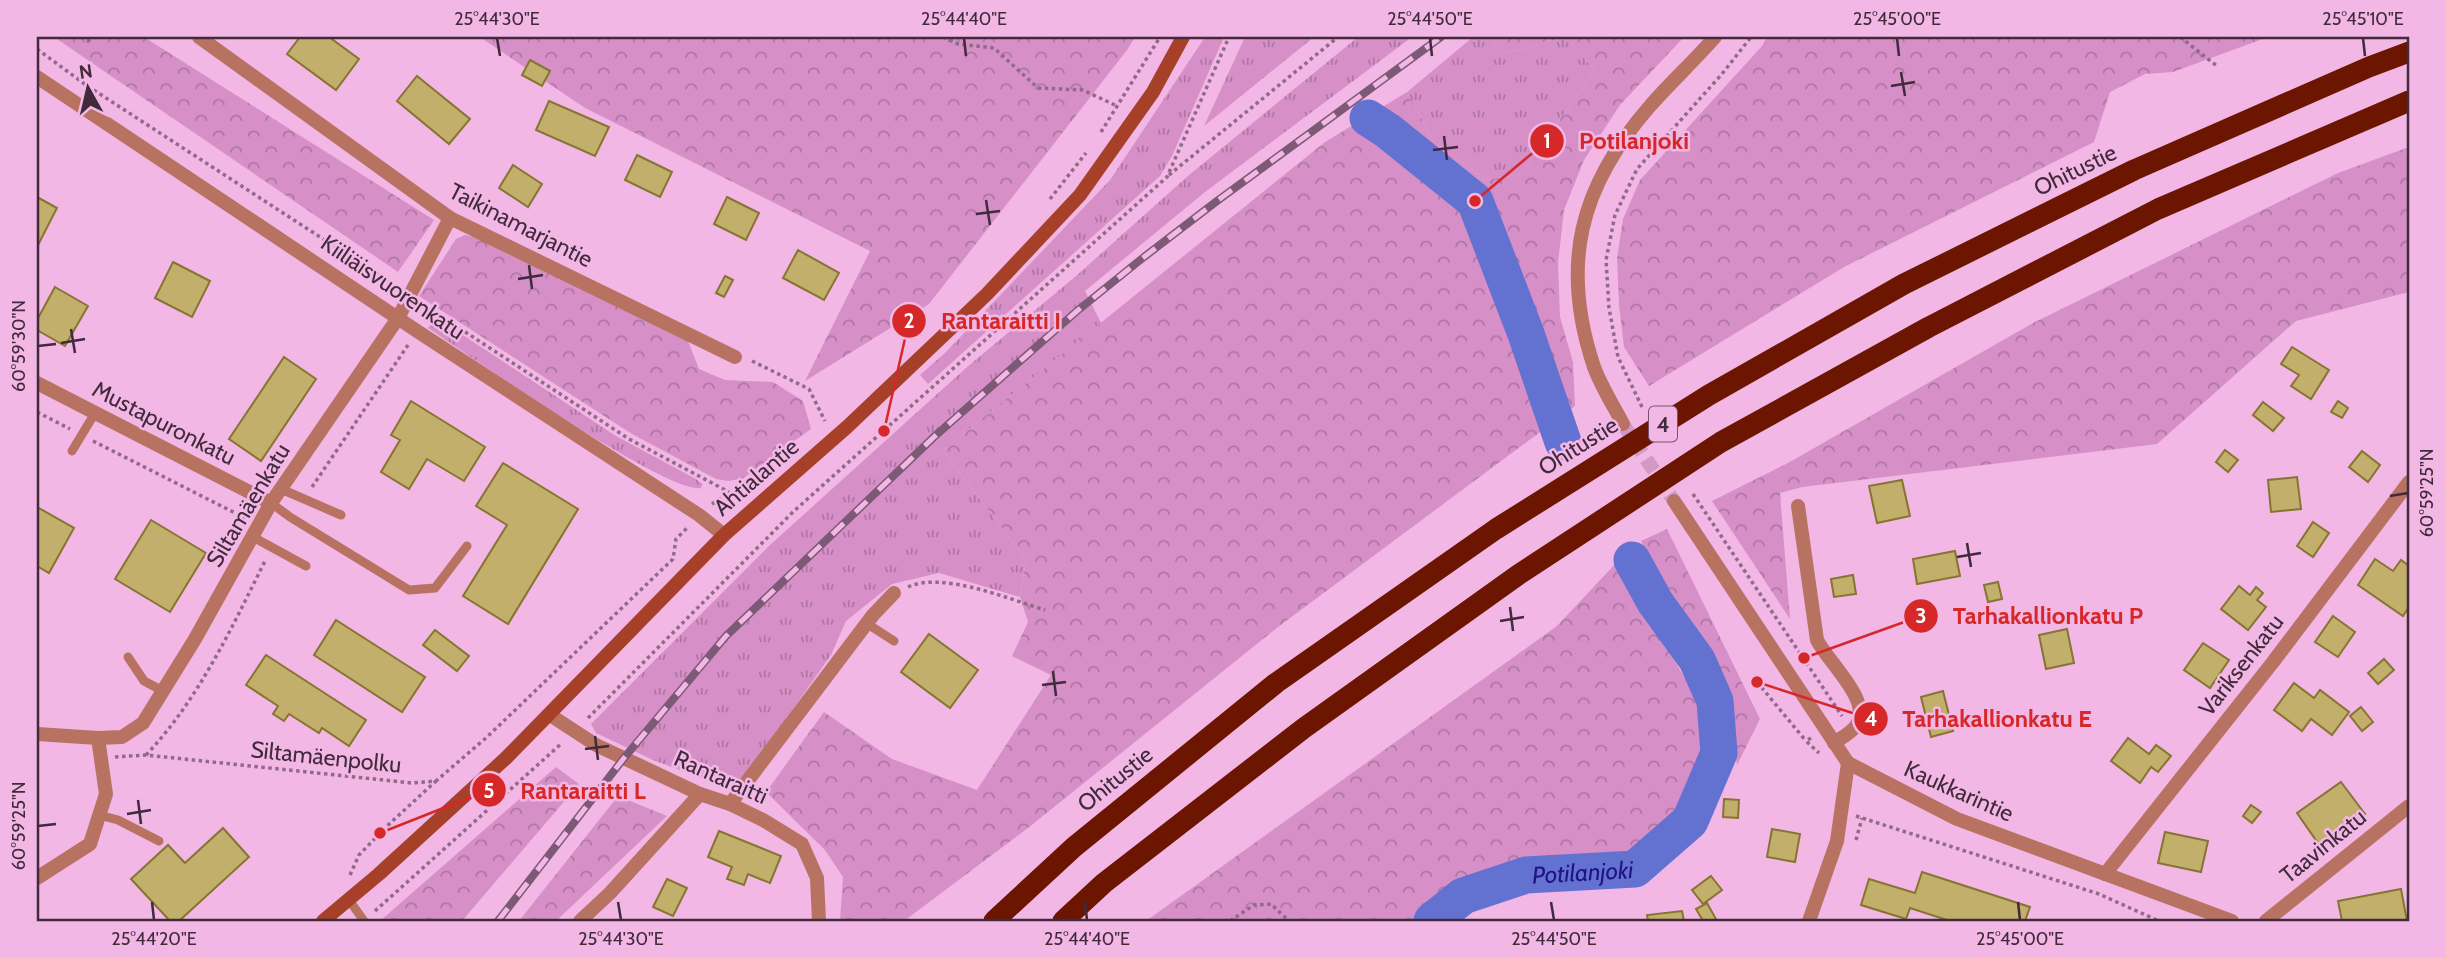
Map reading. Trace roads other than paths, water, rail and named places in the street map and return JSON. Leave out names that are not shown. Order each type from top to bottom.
[{"type":"highway","name":"Ohitustie","points":[[994,921],[1074,847],[1276,683],[1496,529],[1709,395],[1904,284],[2134,170],[2409,52]]},
{"type":"highway","name":"4","points":[[1063,921],[1104,883],[1304,728],[1518,575],[1721,442],[1929,327],[2158,209],[2409,101]]},
{"type":"main road","name":"Ahtialantie","points":[[323,921],[506,758],[724,535],[847,427],[987,294],[1080,195],[1153,92],[1183,37]]},
{"type":"street","name":"Taikinamarjantie","points":[[199,37],[450,218],[735,356]]},
{"type":"street","points":[[1623,424],[1595,369],[1580,315],[1576,264],[1586,211],[1610,160],[1641,118],[1715,37]]},
{"type":"street","name":"Kiiliäisvuorenkatu","points":[[37,77],[398,318],[699,514],[724,535]]},
{"type":"street","name":"Siltamäenkatu","points":[[37,734],[122,737],[143,723],[271,503],[398,318],[450,218]]},
{"type":"street","name":"Mustapuronkatu","points":[[37,383],[271,503]]},
{"type":"street","name":"Variksenkatu","points":[[2105,874],[2273,662],[2409,482]]},
{"type":"street","name":"Kaukkarintie","points":[[1674,501],[1848,763],[1957,819],[2232,921]]},
{"type":"street","points":[[1798,506],[1817,640],[1849,683],[1859,705],[1857,725],[1834,743]]},
{"type":"street","points":[[730,804],[866,623],[894,593]]},
{"type":"street","name":"Rantaraitti","points":[[550,715],[574,732],[700,794],[730,804],[763,820],[802,844],[817,878],[819,921]]},
{"type":"street","points":[[37,878],[90,844],[106,794],[98,738]]},
{"type":"street","points":[[1809,921],[1838,841],[1848,763]]},
{"type":"street","points":[[580,921],[610,893],[700,794]]},
{"type":"street","name":"Taavinkatu","points":[[2266,921],[2409,806]]},
{"type":"lane","points":[[72,452],[95,413]]},
{"type":"lane","points":[[281,489],[341,515]]},
{"type":"lane","points":[[271,503],[409,590],[435,588],[467,546]]},
{"type":"lane","points":[[256,531],[306,566]]},
{"type":"lane","points":[[866,623],[894,641]]},
{"type":"lane","points":[[128,657],[144,681],[163,691]]},
{"type":"lane","points":[[99,815],[118,820],[159,841]]},
{"type":"lane","points":[[349,900],[364,921]]},
{"type":"waterway","name":"Potilanjoki","points":[[1368,118],[1475,201],[1526,334],[1563,442]]},
{"type":"waterway","name":"Potilanjoki","points":[[1432,921],[1463,896],[1526,875],[1635,869],[1690,821],[1719,753],[1715,701],[1697,660],[1655,602],[1632,560]]},
{"type":"tunnel","points":[[1623,424],[1674,501]]},
{"type":"railway","points":[[498,921],[624,758],[726,636],[935,436],[1077,311],[1144,257],[1441,37]]},
{"type":"place","name":"Potilanjoki","points":[[1475,201]]},
{"type":"place","name":"Rantaraitti I","points":[[884,431]]},
{"type":"place","name":"Tarhakallionkatu P","points":[[1804,658]]},
{"type":"place","name":"Tarhakallionkatu E","points":[[1757,682]]},
{"type":"place","name":"Rantaraitti L","points":[[380,833]]}]
